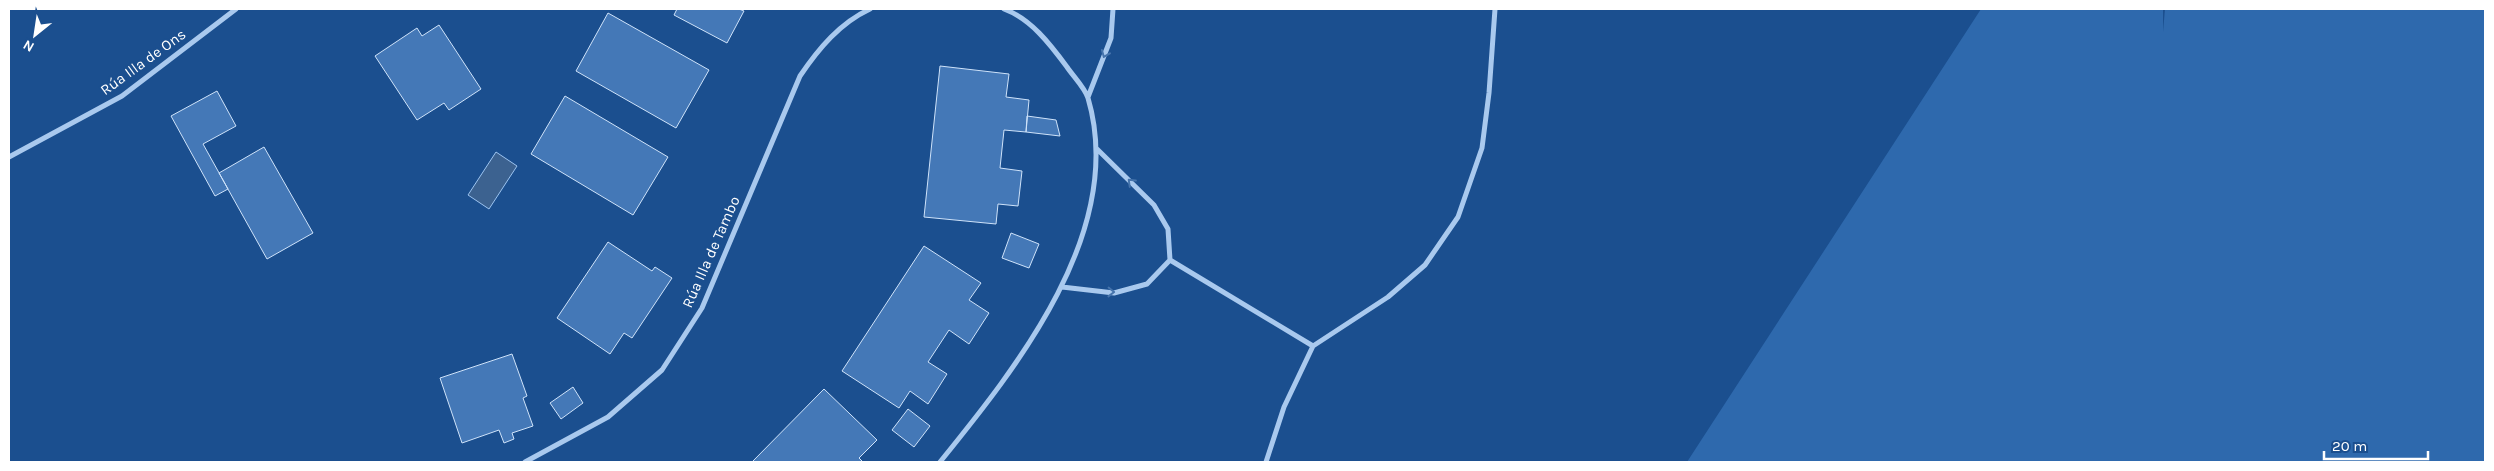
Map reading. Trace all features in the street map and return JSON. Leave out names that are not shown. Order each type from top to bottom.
[{"type":"street","name":"Rúa Illa de Ons","points":[[9,157],[122,96],[236,9]]},
{"type":"street","name":"Rúa Illa de Tambo","points":[[525,462],[608,417],[662,370],[702,308],[800,76],[819,48],[853,16],[870,9]]},
{"type":"street","points":[[940,462],[993,397],[1062,287],[1083,233],[1094,197],[1097,149],[1088,96],[1047,40],[1015,13],[1004,9]]},
{"type":"street","points":[[1088,96],[1111,38],[1113,9]]},
{"type":"street","points":[[1266,462],[1284,407],[1313,346],[1388,297],[1425,265],[1458,217],[1482,148],[1490,93],[1494,9]]},
{"type":"street","points":[[1062,287],[1114,293],[1147,284],[1170,260],[1168,229],[1154,205],[1097,149]]},
{"type":"street","points":[[1170,260],[1313,346]]},
{"type":"shaded area","points":[[1981,9],[2163,9],[2163,32],[2165,9],[2485,9],[2485,462],[1687,462]]},
{"type":"shaded area","points":[[496,152],[517,166],[489,209],[468,195]]},
{"type":"building","points":[[677,9],[739,9],[744,11],[727,43],[674,15]]},
{"type":"building","points":[[608,13],[709,70],[676,128],[576,71]]},
{"type":"building","points":[[439,25],[481,89],[449,110],[444,103],[417,120],[375,56],[417,28],[422,36]]},
{"type":"building","points":[[940,66],[1009,74],[1006,97],[1029,100],[1026,132],[1004,130],[1000,168],[1022,171],[1018,206],[998,204],[996,224],[924,217]]},
{"type":"building","points":[[217,91],[236,126],[203,144],[228,189],[215,196],[171,116]]},
{"type":"building","points":[[565,96],[668,157],[633,215],[531,154]]},
{"type":"building","points":[[1027,116],[1056,120],[1060,136],[1026,132]]},
{"type":"building","points":[[264,147],[313,233],[267,259],[219,173]]},
{"type":"building","points":[[1011,233],[1039,244],[1029,268],[1002,258]]},
{"type":"building","points":[[608,242],[652,271],[655,267],[672,278],[632,338],[624,333],[610,354],[557,318]]},
{"type":"building","points":[[924,246],[981,283],[969,300],[989,313],[969,344],[949,330],[928,362],[947,374],[928,404],[910,391],[899,408],[842,371]]},
{"type":"building","points":[[512,354],[527,396],[523,398],[533,426],[512,433],[514,439],[504,443],[499,430],[462,443],[440,378]]},
{"type":"building","points":[[573,387],[583,403],[561,419],[550,403]]},
{"type":"building","points":[[824,389],[877,440],[859,458],[863,462],[752,462]]},
{"type":"building","points":[[908,409],[930,426],[914,447],[892,430]]}]
